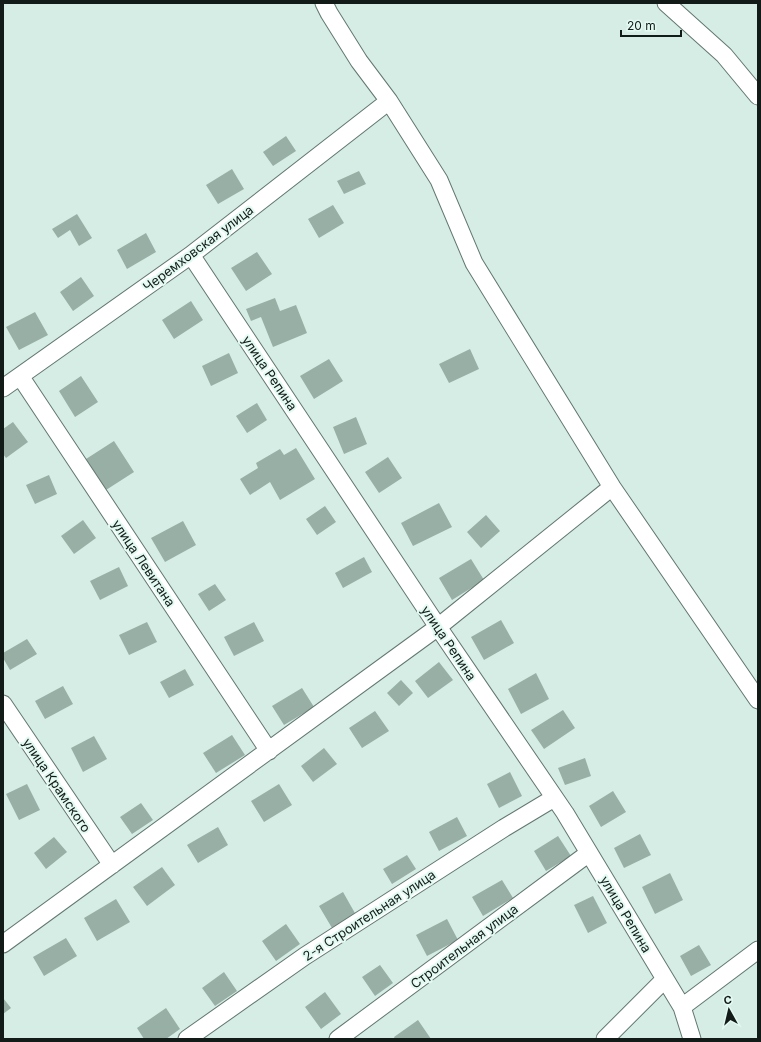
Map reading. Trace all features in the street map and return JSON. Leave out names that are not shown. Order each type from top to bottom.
[{"type":"street","points":[[324,3],[359,61],[389,102],[439,180],[474,263],[612,487],[758,700]]},
{"type":"street","points":[[666,3],[724,55],[758,96]]},
{"type":"street","name":"Черемховская улица","points":[[3,388],[192,255],[389,102]]},
{"type":"street","name":"улица Репина","points":[[192,255],[438,627],[554,798],[682,1007],[692,1039]]},
{"type":"street","name":"улица Левитана","points":[[20,376],[269,751]]},
{"type":"street","points":[[3,944],[438,627],[612,487]]},
{"type":"street","name":"улица Крамского","points":[[3,704],[112,865]]},
{"type":"street","name":"2-я Строительная улица","points":[[187,1039],[306,956],[504,828],[554,798]]},
{"type":"street","name":"Строительная улица","points":[[338,1039],[589,853]]},
{"type":"street","points":[[682,1007],[758,950]]},
{"type":"street","points":[[605,1039],[665,980]]},
{"type":"building","points":[[286,136],[296,151],[273,166],[263,152]]},
{"type":"building","points":[[232,169],[244,189],[218,204],[206,185]]},
{"type":"building","points":[[359,171],[366,184],[344,194],[337,181]]},
{"type":"building","points":[[333,205],[344,223],[319,238],[308,219]]},
{"type":"building","points":[[77,214],[92,238],[79,246],[70,230],[58,238],[52,229]]},
{"type":"building","points":[[146,233],[156,252],[127,269],[117,250]]},
{"type":"building","points":[[257,252],[272,274],[246,291],[231,268]]},
{"type":"building","points":[[81,277],[94,296],[73,311],[60,292]]},
{"type":"building","points":[[275,298],[280,311],[296,305],[307,333],[273,347],[261,317],[251,321],[246,309]]},
{"type":"building","points":[[191,301],[203,320],[174,339],[162,320]]},
{"type":"building","points":[[35,312],[48,335],[19,350],[6,327]]},
{"type":"building","points":[[470,349],[479,369],[449,383],[439,364]]},
{"type":"building","points":[[229,353],[238,373],[211,386],[202,366]]},
{"type":"building","points":[[329,359],[343,381],[314,399],[300,376]]},
{"type":"building","points":[[81,376],[98,402],[75,417],[59,391]]},
{"type":"building","points":[[257,403],[267,420],[247,433],[236,416]]},
{"type":"building","points":[[356,417],[367,444],[344,454],[333,427]]},
{"type":"building","points":[[13,422],[28,442],[6,458],[3,454],[3,429]]},
{"type":"building","points":[[114,441],[134,472],[106,490],[86,459]]},
{"type":"building","points":[[296,448],[315,479],[280,500],[270,482],[250,495],[240,479],[258,468],[256,463],[280,449],[284,455]]},
{"type":"building","points":[[388,457],[402,478],[379,493],[365,472]]},
{"type":"building","points":[[49,475],[57,494],[35,504],[26,485]]},
{"type":"building","points":[[439,503],[452,527],[413,546],[401,523]]},
{"type":"building","points":[[325,506],[336,522],[317,535],[306,519]]},
{"type":"building","points":[[486,515],[500,531],[481,548],[467,532]]},
{"type":"building","points":[[83,520],[96,538],[74,554],[61,536]]},
{"type":"building","points":[[183,521],[196,545],[165,562],[151,538]]},
{"type":"building","points":[[364,557],[372,572],[343,588],[335,573]]},
{"type":"building","points":[[471,559],[484,580],[452,600],[439,578]]},
{"type":"building","points":[[119,567],[128,586],[100,600],[90,581]]},
{"type":"building","points":[[215,584],[226,600],[209,611],[198,594]]},
{"type":"building","points":[[501,620],[514,643],[484,660],[471,637]]},
{"type":"building","points":[[147,622],[157,642],[129,655],[119,635]]},
{"type":"building","points":[[254,622],[264,641],[234,656],[224,637]]},
{"type":"building","points":[[27,639],[37,654],[10,670],[3,658],[3,653]]},
{"type":"building","points":[[439,662],[453,680],[428,698],[415,681]]},
{"type":"building","points":[[185,669],[194,685],[169,698],[160,682]]},
{"type":"building","points":[[536,673],[549,699],[521,714],[508,689]]},
{"type":"building","points":[[401,680],[413,693],[399,706],[387,693]]},
{"type":"building","points":[[63,686],[73,704],[45,719],[35,701]]},
{"type":"building","points":[[302,688],[314,707],[284,725],[272,706]]},
{"type":"building","points":[[563,710],[575,728],[544,749],[531,730]]},
{"type":"building","points":[[375,711],[389,731],[362,748],[349,728]]},
{"type":"building","points":[[232,735],[245,755],[216,773],[203,753]]},
{"type":"building","points":[[94,736],[107,759],[83,772],[71,748]]},
{"type":"building","points":[[324,748],[337,764],[313,782],[301,766]]},
{"type":"building","points":[[585,758],[591,776],[565,785],[558,768]]},
{"type":"building","points":[[510,772],[522,796],[499,808],[487,784]]},
{"type":"building","points":[[27,784],[40,810],[19,820],[6,794]]},
{"type":"building","points":[[279,784],[292,805],[264,822],[251,801]]},
{"type":"building","points":[[613,791],[626,812],[601,827],[589,806]]},
{"type":"building","points":[[141,803],[153,820],[132,834],[120,817]]},
{"type":"building","points":[[457,817],[467,836],[439,851],[429,832]]},
{"type":"building","points":[[218,827],[228,845],[198,863],[187,845]]},
{"type":"building","points":[[640,834],[651,855],[624,868],[614,848]]},
{"type":"building","points":[[558,836],[571,856],[546,871],[534,851]]},
{"type":"building","points":[[54,837],[67,852],[46,869],[34,853]]},
{"type":"building","points":[[407,855],[416,869],[392,884],[383,869]]},
{"type":"building","points":[[162,867],[175,885],[147,906],[133,887]]},
{"type":"building","points":[[670,873],[683,900],[655,914],[642,887]]},
{"type":"building","points":[[502,880],[513,898],[483,916],[472,897]]},
{"type":"building","points":[[343,892],[356,915],[332,928],[319,906]]},
{"type":"building","points":[[593,896],[607,923],[588,933],[574,905]]},
{"type":"building","points":[[116,899],[130,922],[97,941],[84,918]]},
{"type":"building","points":[[447,919],[458,940],[427,956],[416,935]]},
{"type":"building","points":[[286,924],[300,944],[276,961],[262,941]]},
{"type":"building","points":[[66,938],[77,956],[44,976],[33,957]]},
{"type":"building","points":[[699,945],[711,965],[691,976],[680,956]]},
{"type":"building","points":[[380,965],[393,983],[375,996],[362,977]]},
{"type":"building","points":[[224,972],[237,991],[215,1006],[202,988]]},
{"type":"building","points":[[325,992],[341,1014],[321,1029],[305,1007]]},
{"type":"building","points":[[3,998],[11,1008],[3,1014]]},
{"type":"building","points":[[166,1008],[180,1029],[166,1039],[144,1039],[137,1028]]},
{"type":"building","points":[[418,1020],[431,1039],[395,1039],[394,1037]]}]
